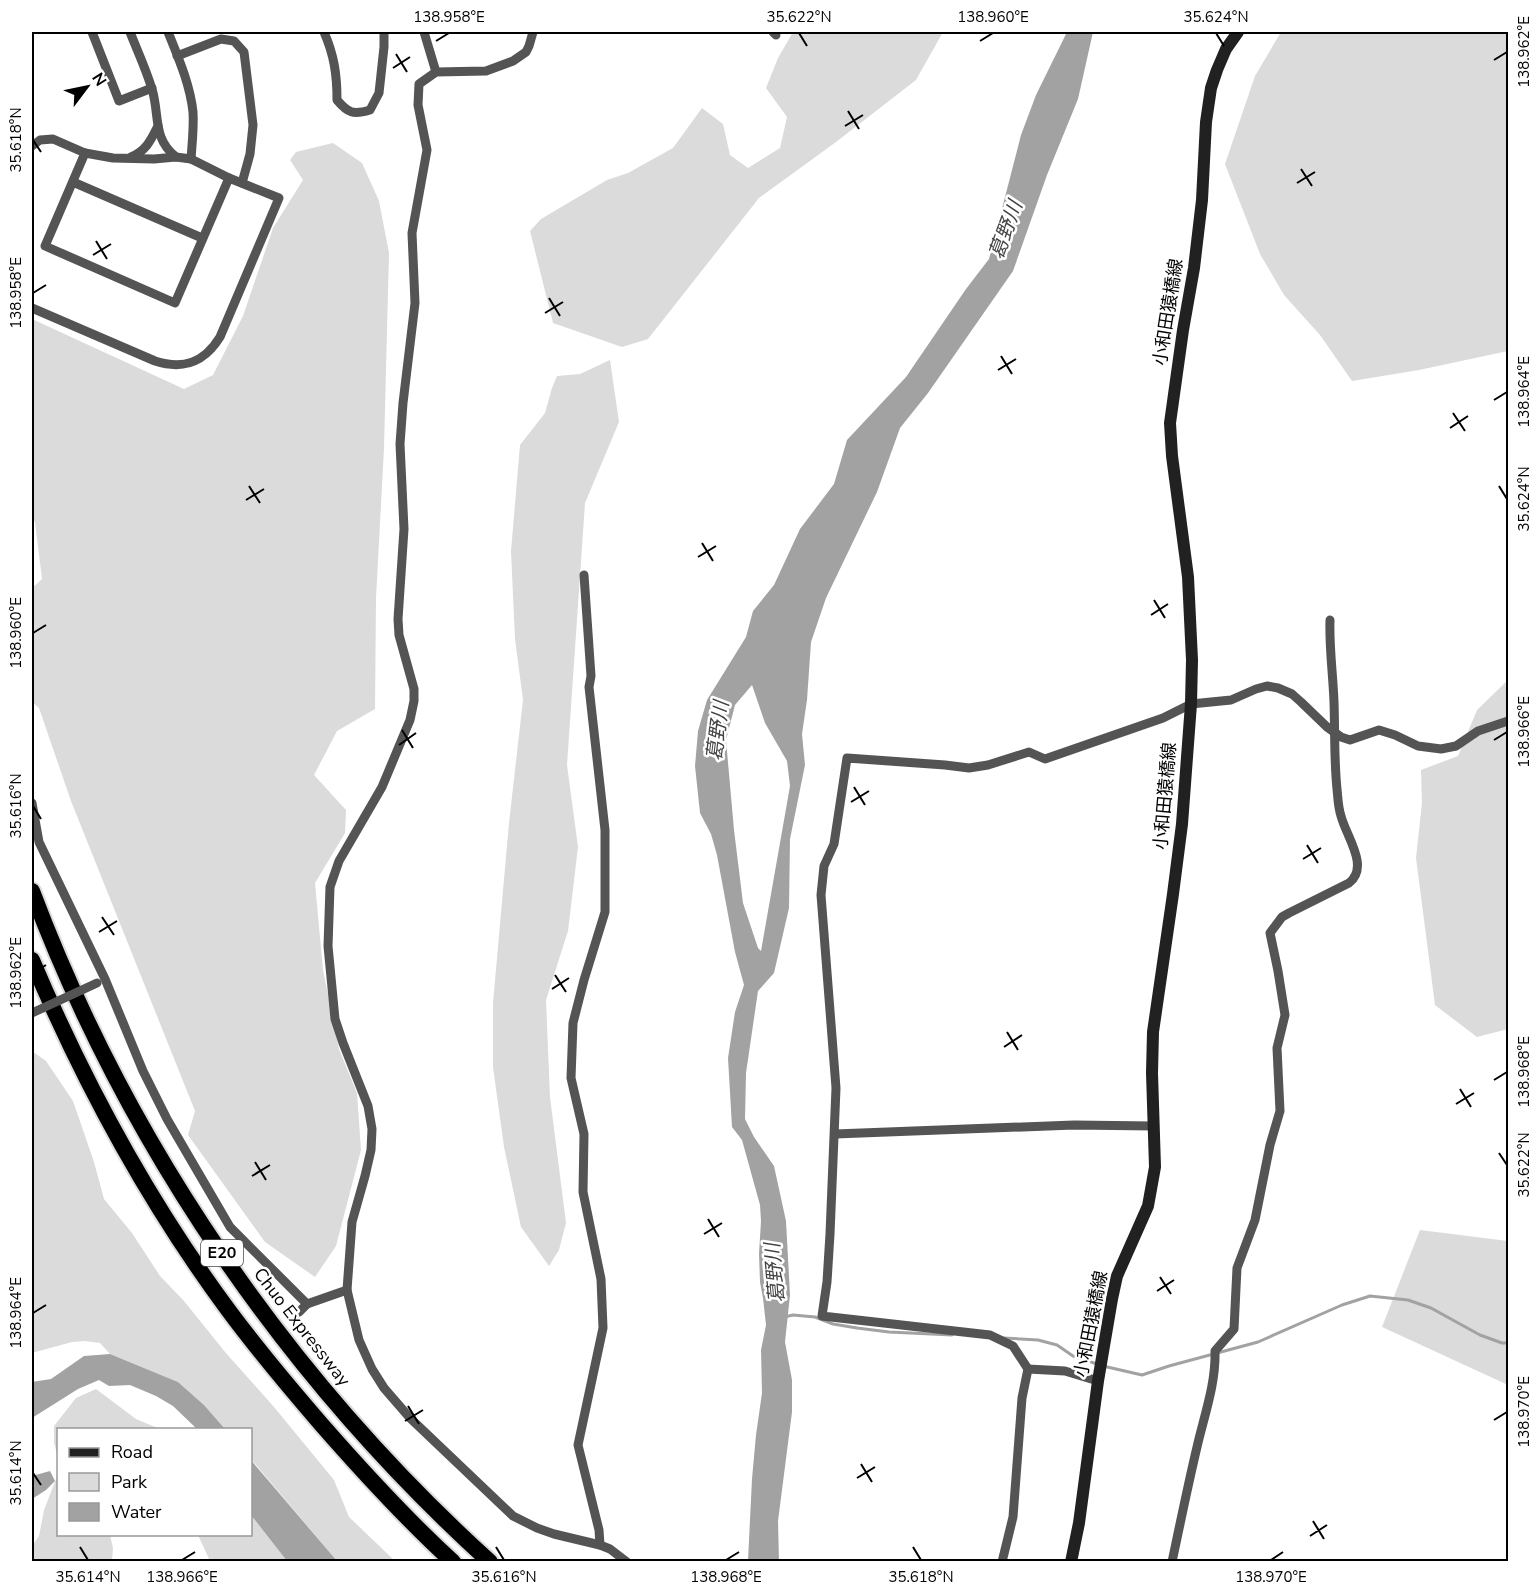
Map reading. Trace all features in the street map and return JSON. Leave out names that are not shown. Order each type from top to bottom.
[{"type":"highway","name":"Chuo Expressway","points":[[32,891],[69,981],[113,1071],[173,1177],[222,1253],[286,1342],[368,1440],[422,1497],[490,1562]]},
{"type":"highway","name":"E20","points":[[32,960],[103,1111],[164,1215],[203,1274],[265,1357],[342,1448],[453,1562]]},
{"type":"main road","name":"小和田猿橋線","points":[[1071,1562],[1090,1451],[1098,1381],[1117,1276],[1148,1206],[1155,1167],[1153,1032],[1180,836],[1191,704],[1192,660],[1188,577],[1172,456],[1170,423],[1194,268],[1211,88],[1226,49],[1238,32]]},
{"type":"street","points":[[92,32],[119,101],[152,88]]},
{"type":"street","points":[[129,32],[152,88],[160,138],[164,147],[165,154],[162,158]]},
{"type":"street","points":[[168,32],[187,83],[193,112],[191,159]]},
{"type":"street","points":[[324,32],[331,48],[337,77],[337,100],[346,111],[359,114],[370,110],[379,93],[384,32]]},
{"type":"street","points":[[424,32],[436,72]]},
{"type":"street","points":[[533,32],[526,52],[513,61],[486,70],[436,72],[420,84],[418,105],[427,150],[412,233],[415,303],[400,444],[404,529],[398,619],[399,635],[414,689],[414,701],[410,720],[382,787],[339,861],[330,887],[328,946],[335,1019],[368,1106],[372,1129],[371,1150],[352,1222],[347,1290],[359,1340],[372,1369],[384,1388],[410,1418],[513,1516],[554,1534],[600,1545],[627,1562]]},
{"type":"street","points":[[177,56],[221,39],[234,41],[244,52],[253,125],[250,154],[242,183]]},
{"type":"street","points":[[130,157],[140,153],[146,147],[158,126]]},
{"type":"street","points":[[32,146],[40,140],[53,139],[85,153],[113,158],[176,157],[191,159],[229,178],[279,198],[220,337],[214,347],[193,362],[166,365],[32,308]]},
{"type":"street","points":[[146,147],[156,142],[176,157]]},
{"type":"street","points":[[146,147],[144,156],[148,158]]},
{"type":"street","points":[[85,153],[45,246],[175,303],[229,178]]},
{"type":"street","points":[[73,182],[202,238]]},
{"type":"street","points":[[584,575],[591,676],[589,687],[605,830],[605,912],[573,1023],[571,1078],[584,1134],[583,1191],[600,1279],[603,1328],[578,1445],[599,1530],[600,1545]]},
{"type":"street","points":[[1172,1562],[1211,1390],[1215,1357],[1223,1339],[1234,1329],[1237,1268],[1255,1220],[1268,1154],[1280,1111],[1277,1048],[1285,1015],[1270,933],[1289,912],[1349,883],[1357,872],[1355,852],[1339,808],[1330,620]]},
{"type":"street","points":[[1002,1562],[1013,1517],[1022,1398],[1028,1369],[1013,1346],[990,1335],[822,1316],[827,1281],[835,1134],[835,1078],[821,895],[824,866],[834,844],[847,758],[969,768],[988,765],[1029,752],[1045,759],[1163,718],[1191,704],[1231,700],[1256,689],[1271,686],[1292,694],[1334,733],[1353,740],[1379,730],[1418,746],[1441,750],[1456,746],[1478,731],[1509,721]]},
{"type":"street","points":[[32,802],[39,842],[101,981],[167,1119],[230,1227],[308,1304]]},
{"type":"street","points":[[32,1013],[101,981]]},
{"type":"street","points":[[835,1134],[1074,1125],[1153,1126]]},
{"type":"street","points":[[299,1312],[308,1304],[347,1290]]},
{"type":"street","points":[[1028,1369],[1065,1371],[1098,1381]]},
{"type":"green space","points":[[793,32],[943,32],[916,80],[759,198],[648,339],[622,347],[553,323],[530,231],[541,219],[607,180],[628,173],[673,148],[702,108],[723,124],[730,155],[748,168],[780,148],[787,117],[766,88],[778,58]]},
{"type":"green space","points":[[1281,32],[1508,32],[1508,351],[1419,370],[1352,381],[1320,335],[1284,295],[1260,254],[1225,164],[1255,76]]},
{"type":"green space","points":[[333,143],[362,163],[379,201],[389,253],[384,448],[376,598],[375,709],[337,731],[314,775],[346,810],[345,833],[315,883],[323,970],[339,1049],[357,1093],[361,1150],[336,1246],[315,1277],[265,1242],[188,1135],[195,1111],[71,801],[39,708],[32,702],[32,588],[42,579],[35,522],[32,519],[32,319],[184,389],[213,375],[243,316],[273,228],[303,180],[290,160],[296,152]]},
{"type":"green space","points":[[610,360],[619,422],[585,503],[567,765],[578,847],[568,931],[546,1000],[550,1097],[566,1223],[559,1250],[549,1266],[521,1227],[504,1147],[493,1067],[493,1003],[509,823],[523,700],[515,639],[511,551],[520,445],[545,413],[557,376],[580,374]]},
{"type":"green space","points":[[1508,680],[1508,1029],[1477,1037],[1435,1005],[1416,858],[1422,803],[1421,770],[1458,756],[1477,710]]},
{"type":"green space","points":[[32,1051],[46,1061],[73,1101],[104,1199],[132,1233],[160,1276],[184,1301],[334,1480],[349,1517],[395,1561],[337,1561],[252,1460],[252,1428],[224,1428],[204,1405],[178,1382],[110,1354],[100,1343],[72,1342],[32,1353]]},
{"type":"green space","points":[[1420,1230],[1508,1241],[1508,1385],[1382,1327]]},
{"type":"green space","points":[[96,1389],[136,1419],[158,1428],[57,1428],[57,1454],[54,1443],[54,1426],[76,1398]]},
{"type":"green space","points":[[57,1477],[57,1536],[110,1536],[113,1548],[112,1561],[32,1561],[32,1546],[39,1536],[44,1510]]},
{"type":"green space","points":[[252,1516],[287,1561],[210,1561],[198,1536],[252,1536]]},
{"type":"water","name":"葛野川","points":[[1067,32],[1093,32],[1078,99],[1047,175],[1013,271],[928,393],[900,428],[877,492],[826,598],[811,642],[802,734],[805,765],[790,839],[789,908],[774,973],[758,991],[746,1073],[745,1119],[774,1166],[786,1221],[790,1295],[785,1342],[792,1380],[792,1412],[778,1521],[779,1561],[748,1561],[752,1479],[762,1393],[761,1350],[766,1325],[760,1282],[761,1221],[760,1205],[742,1140],[732,1127],[728,1058],[735,1012],[744,985],[735,952],[717,855],[711,834],[700,813],[695,766],[698,731],[707,700],[746,637],[753,611],[774,585],[800,529],[834,484],[847,440],[906,377],[989,259],[1021,135],[1036,95]],"holes":[[[752,685],[765,723],[787,761],[790,786],[761,951],[743,903],[726,740],[735,705]]]},
{"type":"water","points":[[110,1354],[178,1382],[204,1405],[224,1428],[196,1428],[173,1406],[156,1396],[130,1385],[109,1386],[99,1380],[78,1389],[32,1418],[32,1382],[51,1379],[84,1356]]},
{"type":"water","points":[[252,1461],[337,1561],[287,1561],[252,1516]]},
{"type":"water","points":[[50,1471],[55,1481],[32,1499],[32,1476]]},
{"type":"waterway","points":[[1103,1366],[1142,1375],[1258,1342],[1342,1305],[1370,1296],[1408,1300],[1431,1308],[1480,1335],[1508,1343]]},
{"type":"waterway","points":[[784,1317],[793,1315],[815,1317],[833,1324],[889,1332],[952,1335]]},
{"type":"waterway","points":[[1004,1338],[1038,1340],[1057,1345],[1073,1356],[1097,1364]]}]
